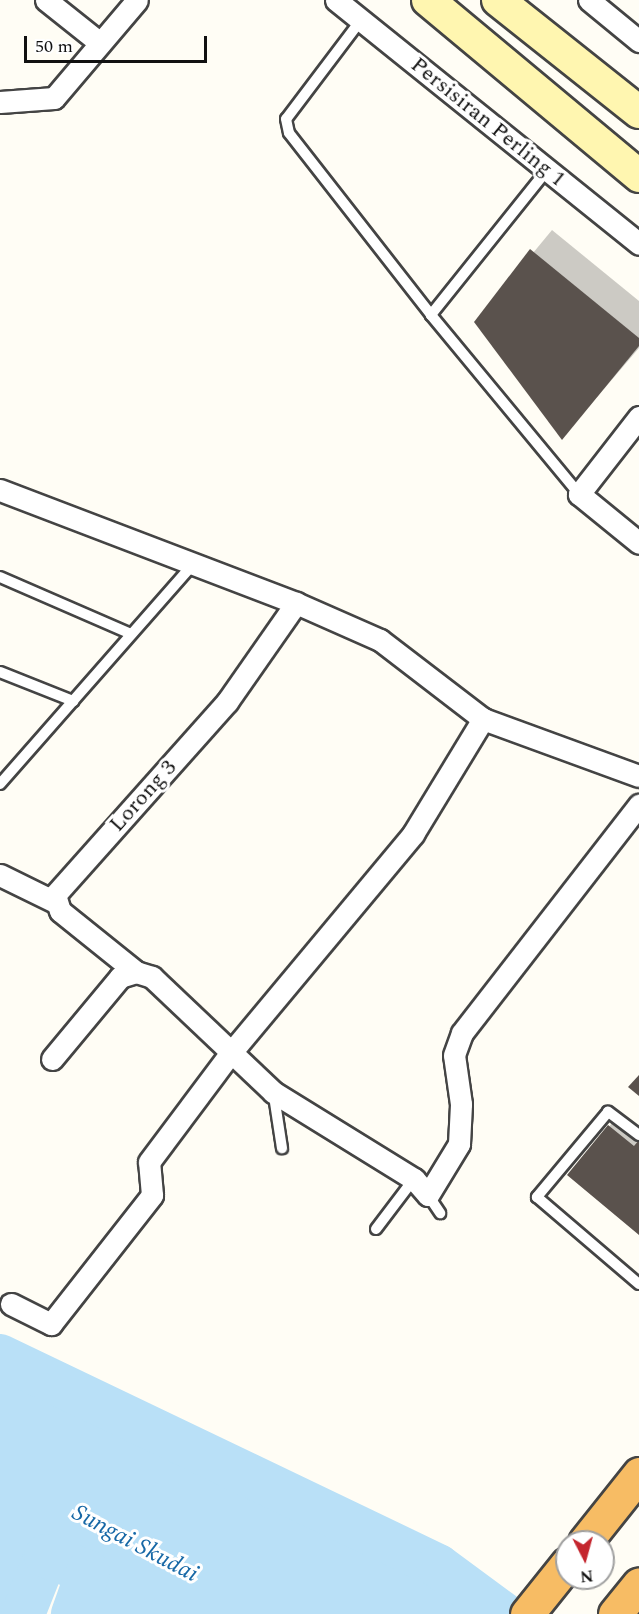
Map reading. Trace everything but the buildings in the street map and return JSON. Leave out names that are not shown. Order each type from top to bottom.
[{"type":"highway","points":[[595,1530],[639,1474]]},
{"type":"highway","points":[[527,1614],[555,1579]]},
{"type":"highway","points":[[617,1612],[639,1584]]},
{"type":"main road","points":[[428,0],[639,176]]},
{"type":"main road","points":[[498,0],[639,112]]},
{"type":"street","points":[[46,0],[100,43]]},
{"type":"street","points":[[0,102],[54,98],[137,0]]},
{"type":"street","name":"Persisiran Perling 1","points":[[336,0],[639,244]]},
{"type":"street","points":[[589,0],[639,41]]},
{"type":"street","points":[[638,421],[579,494],[639,543]]},
{"type":"street","points":[[0,490],[296,603],[380,640],[483,719],[639,776]]},
{"type":"street","name":"Lorong 3","points":[[55,902],[63,882],[227,702],[296,603]]},
{"type":"street","points":[[11,1304],[51,1324],[152,1195],[149,1162],[229,1055],[413,834],[483,719]]},
{"type":"street","points":[[0,875],[55,902],[136,972],[152,977],[229,1055],[273,1092],[414,1179],[434,1204],[459,1144],[461,1104],[454,1055],[462,1033],[639,805]]},
{"type":"street","points":[[52,1059],[120,977],[136,972]]},
{"type":"lane","points":[[361,20],[286,119],[289,133],[431,315],[579,494]]},
{"type":"lane","points":[[431,315],[547,170]]},
{"type":"lane","points":[[0,783],[4,772],[73,701],[193,564]]},
{"type":"lane","points":[[0,577],[131,634]]},
{"type":"lane","points":[[0,672],[73,701]]},
{"type":"lane","points":[[273,1092],[282,1148]]},
{"type":"lane","points":[[639,1135],[608,1112],[537,1197],[639,1284]]},
{"type":"lane","points":[[376,1229],[414,1179]]},
{"type":"water","name":"Sungai Skudai","points":[[0,1357],[438,1566],[503,1614],[73,1614],[88,1572],[47,1556],[23,1614],[0,1614]]},
{"type":"waterway","points":[[0,1356],[438,1566],[503,1614]]},
{"type":"waterway","points":[[23,1614],[46,1556],[88,1572],[73,1614]]}]
